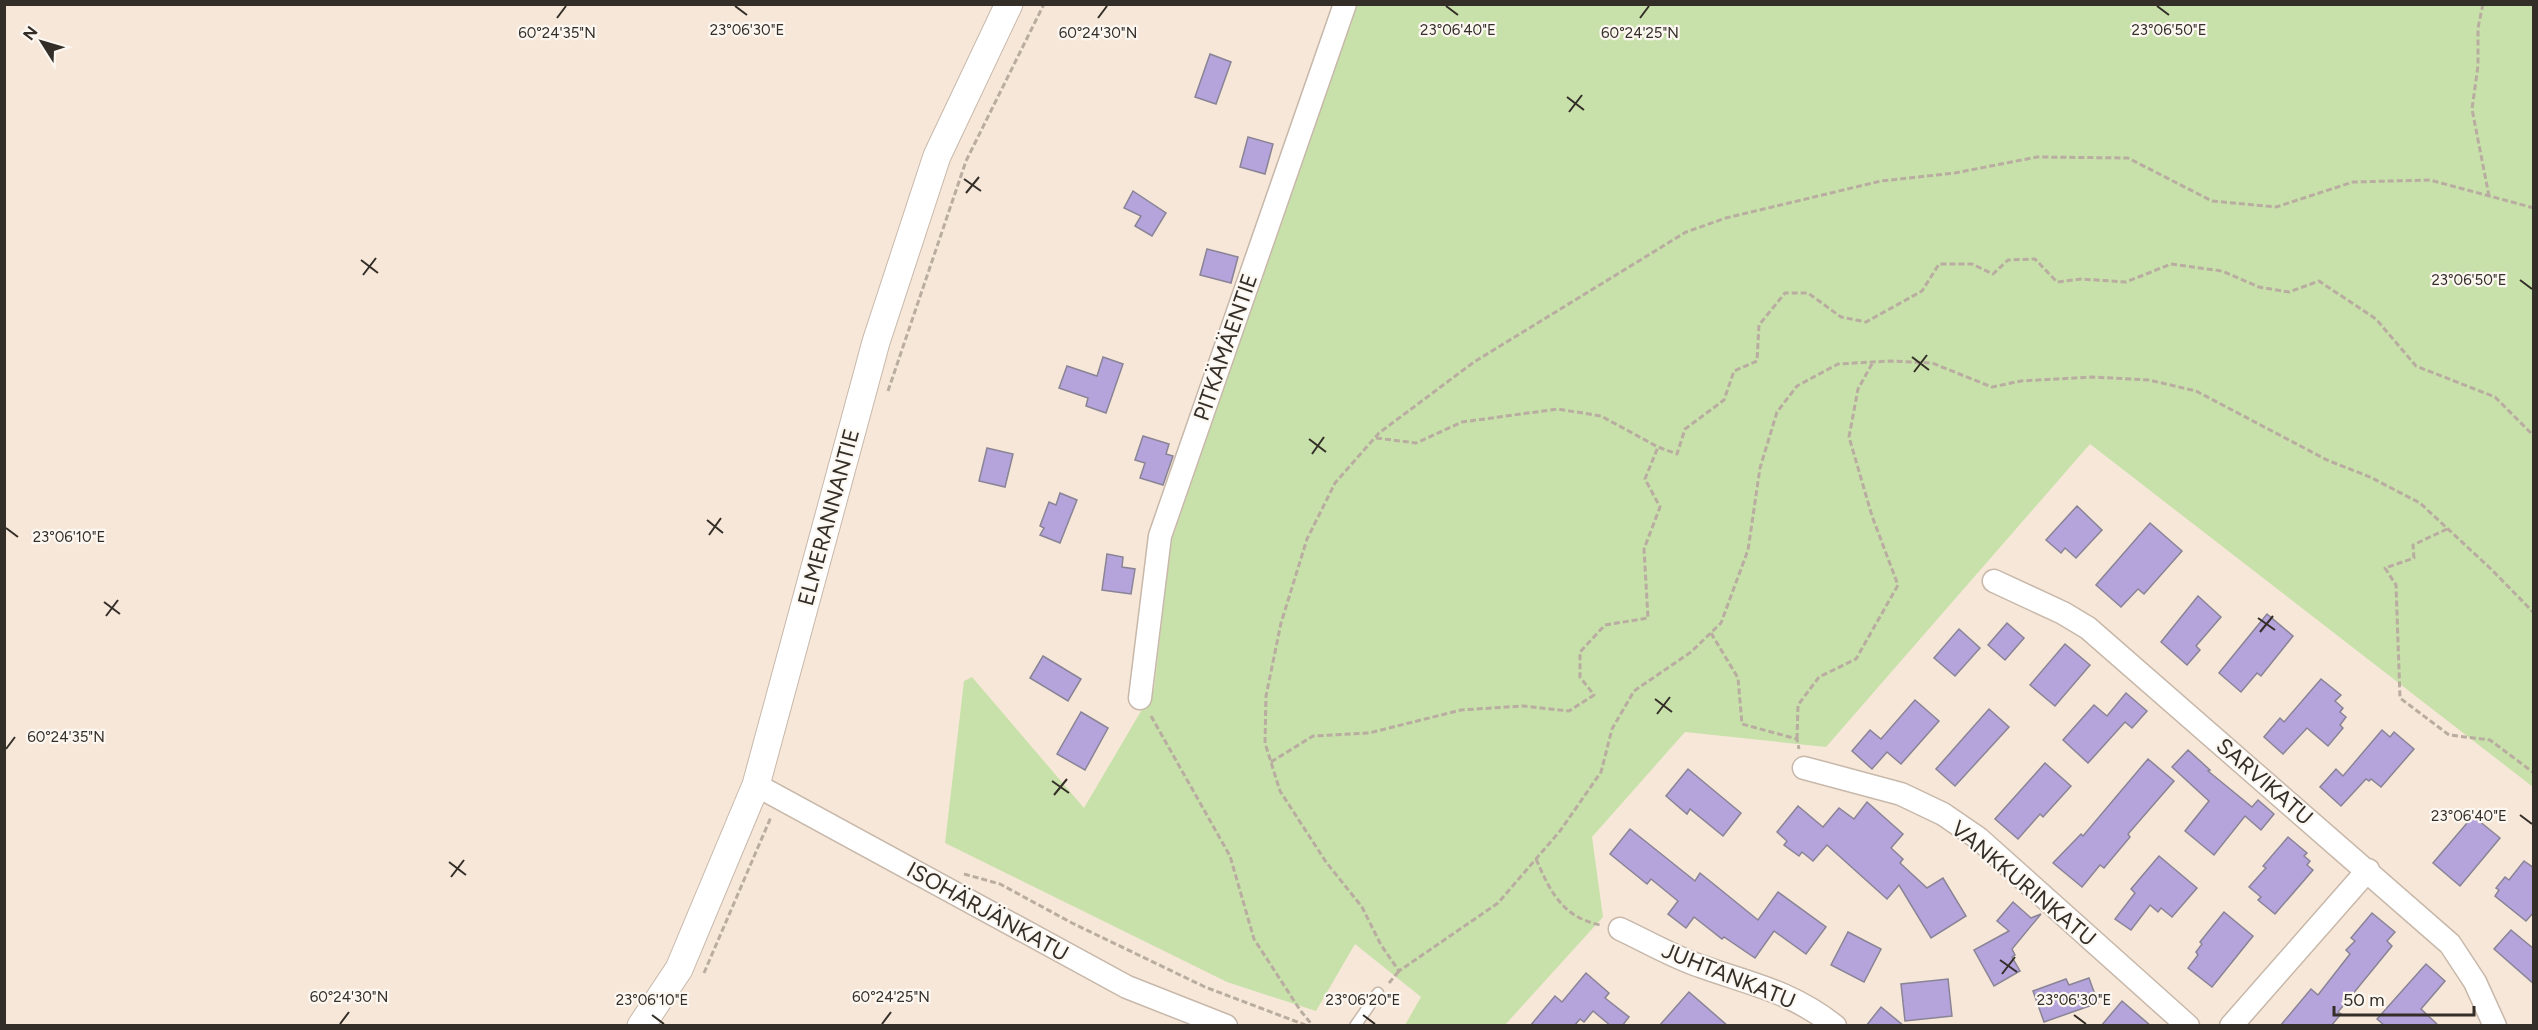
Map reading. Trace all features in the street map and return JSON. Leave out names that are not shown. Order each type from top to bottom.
[{"type":"street","name":"ELMERANNANTIE","points":[[641,1026],[679,969],[767,791],[876,342],[937,156],[1009,4]]},
{"type":"street","name":"PITKÄMÄENTIE","points":[[1140,698],[1160,536],[1346,4]]},
{"type":"street","name":"SARVIKATU","points":[[1994,581],[2063,613],[2088,628],[2368,870],[2450,944],[2475,982],[2495,1026]]},
{"type":"street","name":"VANKKURINKATU","points":[[1804,768],[1901,794],[1943,814],[1978,838],[2188,1026]]},
{"type":"street","name":"ISOHÄRJÄNKATU","points":[[767,791],[1127,987],[1226,1026]]},
{"type":"street","points":[[2231,1026],[2368,870]]},
{"type":"street","name":"JUHTANKATU","points":[[1620,929],[1699,966],[1754,982],[1814,1009],[1835,1026]]},
{"type":"lane","points":[[1355,1026],[1378,993]]},
{"type":"path","points":[[885,402],[966,161],[1044,4]]},
{"type":"path","points":[[2483,4],[2478,28],[2478,66],[2472,109],[2488,196]]},
{"type":"path","points":[[2534,208],[2430,180],[2353,182],[2276,207],[2212,201],[2128,159],[2037,157],[1955,173],[1881,181],[1726,218],[1686,232],[1474,362],[1376,438],[1335,483],[1307,539],[1281,623],[1266,696],[1265,743],[1280,791],[1326,862],[1362,907],[1381,945],[1399,971],[1498,903],[1560,831],[1601,772],[1612,729],[1634,691],[1691,652],[1721,623],[1748,550],[1760,468],[1777,412],[1797,386],[1838,364],[1932,363],[1992,387],[2021,381],[2091,377],[2149,380],[2196,391],[2327,460],[2370,477],[2420,503],[2534,613]]},
{"type":"path","points":[[1376,438],[1416,442],[1462,423],[1558,409],[1601,416],[1658,447],[1677,454],[1685,429],[1724,400],[1734,371],[1757,361],[1759,325],[1785,293],[1808,293],[1841,316],[1866,322],[1922,291],[1939,264],[1972,264],[1993,274],[2008,260],[2035,259],[2057,282],[2081,279],[2126,282],[2171,264],[2222,271],[2259,287],[2289,292],[2319,281],[2376,319],[2416,366],[2495,398],[2534,436]]},
{"type":"path","points":[[1804,768],[1797,739],[1798,705],[1819,677],[1856,659],[1898,585],[1872,516],[1849,437],[1858,389],[1873,362]]},
{"type":"path","points":[[1271,762],[1313,736],[1370,733],[1461,710],[1523,706],[1569,711],[1594,695],[1580,677],[1580,652],[1605,625],[1648,618],[1644,549],[1660,507],[1645,479],[1658,447]]},
{"type":"path","points":[[2447,528],[2413,544],[2414,558],[2385,568],[2396,585],[2400,698],[2449,735],[2490,740],[2534,773]]},
{"type":"path","points":[[1711,633],[1738,678],[1742,724],[1797,739]]},
{"type":"path","points":[[1140,698],[1230,856],[1254,939],[1299,1010],[1313,1026]]},
{"type":"path","points":[[701,980],[767,830],[767,791]]},
{"type":"path","points":[[1536,859],[1553,897],[1585,922],[1620,929]]},
{"type":"path","points":[[962,873],[1000,884],[1072,923],[1205,987],[1308,1026]]},
{"type":"green space","points":[[1356,5],[2533,5],[2533,787],[2090,444],[1826,747],[1685,732],[1592,837],[1603,917],[1505,1025],[1405,1025],[1421,997],[1355,944],[1316,1011],[1227,982],[945,843],[964,681],[972,677],[1084,808],[1154,689],[1171,542]]},
{"type":"building","points":[[1210,54],[1231,62],[1216,104],[1195,97]]},
{"type":"building","points":[[1248,137],[1273,144],[1265,174],[1240,167]]},
{"type":"building","points":[[1133,191],[1166,213],[1152,236],[1135,226],[1141,216],[1124,208]]},
{"type":"building","points":[[1207,249],[1238,257],[1231,283],[1200,275]]},
{"type":"building","points":[[1103,357],[1123,364],[1106,413],[1086,406],[1088,398],[1059,388],[1067,366],[1097,376]]},
{"type":"building","points":[[1143,436],[1169,444],[1166,454],[1173,456],[1163,485],[1140,478],[1145,463],[1135,460]]},
{"type":"building","points":[[987,448],[1013,454],[1005,487],[979,481]]},
{"type":"building","points":[[1060,493],[1077,500],[1060,543],[1040,535],[1044,528],[1040,526],[1049,502],[1056,505]]},
{"type":"building","points":[[2077,506],[2102,530],[2076,558],[2065,548],[2061,553],[2046,540]]},
{"type":"building","points":[[2150,523],[2182,551],[2144,594],[2138,589],[2121,607],[2096,585]]},
{"type":"building","points":[[1107,554],[1123,557],[1122,567],[1135,569],[1131,594],[1102,590]]},
{"type":"building","points":[[2198,596],[2221,617],[2196,646],[2200,650],[2187,665],[2161,642]]},
{"type":"building","points":[[2267,614],[2293,636],[2261,676],[2257,673],[2241,692],[2219,673]]},
{"type":"building","points":[[2007,623],[2024,638],[2005,660],[1988,645]]},
{"type":"building","points":[[1959,629],[1980,648],[1955,676],[1934,658]]},
{"type":"building","points":[[2065,644],[2090,665],[2055,706],[2030,685]]},
{"type":"building","points":[[1043,656],[1081,679],[1068,701],[1030,678]]},
{"type":"building","points":[[2321,679],[2341,695],[2335,701],[2343,708],[2340,712],[2346,717],[2340,725],[2343,728],[2328,746],[2307,728],[2283,754],[2264,737],[2280,718],[2284,722]]},
{"type":"building","points":[[2126,693],[2147,711],[2132,728],[2125,722],[2088,763],[2063,740],[2094,705],[2107,716]]},
{"type":"building","points":[[1915,700],[1939,721],[1901,764],[1887,752],[1872,769],[1852,751],[1870,730],[1881,739]]},
{"type":"building","points":[[1989,709],[2009,727],[1955,786],[1936,769]]},
{"type":"building","points":[[1081,712],[1108,728],[1085,770],[1057,754]]},
{"type":"building","points":[[2382,730],[2390,737],[2394,732],[2414,749],[2381,787],[2371,779],[2369,781],[2366,779],[2341,806],[2320,787],[2336,769],[2343,776]]},
{"type":"building","points":[[2188,750],[2210,770],[2208,771],[2252,807],[2258,800],[2274,814],[2261,830],[2245,816],[2214,855],[2185,831],[2209,801],[2172,767]]},
{"type":"building","points":[[2148,759],[2174,781],[2128,834],[2130,837],[2104,868],[2100,865],[2082,887],[2053,863],[2081,834],[2083,836]]},
{"type":"building","points":[[2045,763],[2071,786],[2043,817],[2040,814],[2018,839],[1995,819]]},
{"type":"building","points":[[1688,769],[1741,813],[1723,836],[1690,809],[1687,814],[1666,796]]},
{"type":"building","points":[[1867,802],[1903,834],[1891,848],[1903,859],[1900,863],[1927,888],[1943,878],[1966,916],[1931,938],[1899,885],[1887,899],[1827,845],[1813,861],[1802,852],[1799,856],[1784,845],[1787,841],[1777,832],[1798,806],[1823,827],[1839,808],[1854,819]]},
{"type":"building","points":[[2473,816],[2500,838],[2460,886],[2433,863]]},
{"type":"building","points":[[1630,829],[1695,881],[1700,873],[1758,920],[1778,892],[1826,927],[1806,954],[1774,931],[1755,958],[1724,937],[1722,939],[1694,917],[1686,928],[1668,914],[1678,901],[1651,879],[1647,884],[1610,854]]},
{"type":"building","points":[[2288,837],[2307,853],[2304,856],[2310,861],[2307,865],[2313,870],[2275,914],[2258,900],[2261,897],[2249,887],[2266,868],[2263,866]]},
{"type":"building","points":[[2159,856],[2197,888],[2172,917],[2161,908],[2158,912],[2150,905],[2131,930],[2115,919],[2135,893],[2131,889]]},
{"type":"building","points":[[2524,861],[2534,868],[2534,912],[2526,921],[2495,896],[2499,890],[2496,888],[2505,877],[2509,880]]},
{"type":"building","points":[[2013,902],[2031,918],[2041,914],[2012,949],[2015,955],[2012,957],[2020,971],[1994,986],[1974,950],[2009,931],[1997,921]]},
{"type":"building","points":[[2224,912],[2253,936],[2212,987],[2188,968],[2198,955],[2196,952],[2202,944],[2200,942]]},
{"type":"building","points":[[2372,913],[2395,932],[2387,941],[2392,946],[2338,1012],[2341,1014],[2331,1026],[2280,1026],[2311,989],[2318,995],[2350,954],[2346,950],[2355,941],[2351,938]]},
{"type":"building","points":[[2511,930],[2534,949],[2534,984],[2494,949]]},
{"type":"building","points":[[1848,932],[1881,949],[1864,982],[1831,965]]},
{"type":"building","points":[[2426,964],[2445,981],[2421,1009],[2439,1026],[2385,1026],[2377,1019]]},
{"type":"building","points":[[1586,973],[1609,993],[1605,998],[1629,1017],[1622,1026],[1611,1026],[1593,1011],[1584,1022],[1580,1019],[1574,1026],[1530,1026],[1555,996],[1562,1002]]},
{"type":"building","points":[[2089,978],[2098,1003],[2044,1022],[2033,991],[2066,979],[2069,985]]},
{"type":"building","points":[[1948,979],[1952,1016],[1905,1021],[1901,984]]},
{"type":"building","points":[[1689,992],[1728,1026],[1659,1026]]},
{"type":"building","points":[[2122,1001],[2151,1026],[2101,1026]]},
{"type":"building","points":[[1881,1007],[1904,1026],[1866,1026]]}]
